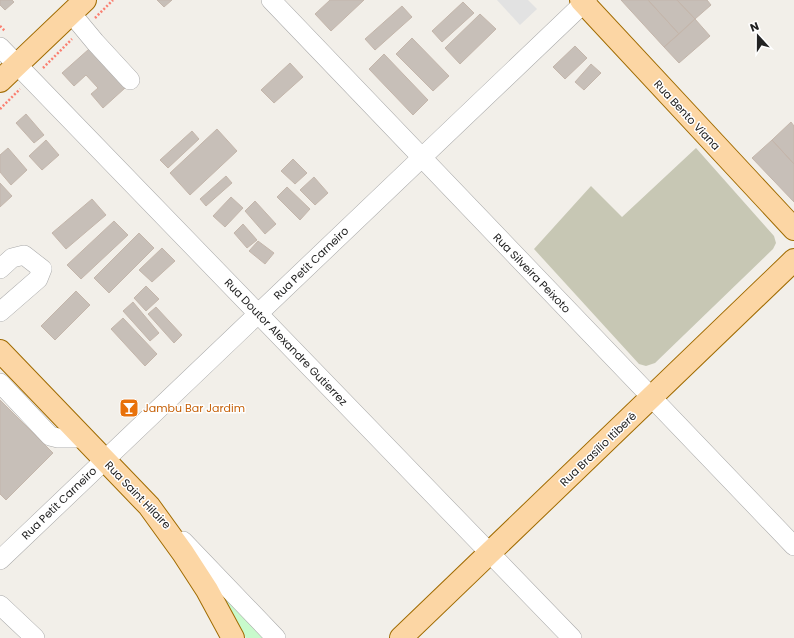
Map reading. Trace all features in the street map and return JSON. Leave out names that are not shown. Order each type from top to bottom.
[{"type":"main road","name":"Rua Bento Viana","points":[[584,1],[794,229]]},
{"type":"main road","points":[[0,82],[78,6]]},
{"type":"main road","name":"Rua Brasílio Itiberê","points":[[401,638],[794,260]]},
{"type":"main road","name":"Rua Saint Hilaire","points":[[0,351],[149,506]]},
{"type":"main road","points":[[149,506],[183,553],[207,590],[233,638]]},
{"type":"street","name":"Rua Silveira Peixoto","points":[[271,0],[794,546]]},
{"type":"street","name":"Rua Petit Carneiro","points":[[0,560],[584,1]]},
{"type":"street","points":[[78,6],[95,42],[130,80]]},
{"type":"street","name":"Rua Doutor Alexandre Gutierrez","points":[[0,47],[572,638]]},
{"type":"street","points":[[0,268],[12,258],[24,255],[42,269],[38,279],[0,312]]},
{"type":"street","points":[[0,383],[50,436],[58,438],[83,438]]},
{"type":"street","name":"Rua Saint Hilaire","points":[[149,506],[276,638]]},
{"type":"street","points":[[0,605],[35,638]]},
{"type":"path","points":[[0,109],[24,86]]},
{"type":"shaded area","points":[[497,0],[528,0],[537,9],[520,25]]},
{"type":"shaded area","points":[[696,148],[774,236],[776,243],[773,249],[655,363],[646,366],[639,364],[534,249],[591,186],[622,217]]},
{"type":"green space","points":[[219,589],[266,638],[246,638]]},
{"type":"building","points":[[0,0],[12,0],[14,2],[5,10],[0,5]]},
{"type":"building","points":[[157,0],[172,0],[164,7]]},
{"type":"building","points":[[330,0],[364,0],[331,31],[315,14]]},
{"type":"building","points":[[621,0],[648,0],[679,34],[664,47]]},
{"type":"building","points":[[648,0],[677,0],[695,19],[679,34]]},
{"type":"building","points":[[677,0],[707,0],[711,5],[695,19]]},
{"type":"building","points":[[463,2],[474,13],[442,42],[432,31]]},
{"type":"building","points":[[402,6],[412,17],[375,50],[365,39]]},
{"type":"building","points":[[480,14],[496,29],[460,64],[445,48]]},
{"type":"building","points":[[695,19],[710,36],[679,63],[664,47]]},
{"type":"building","points":[[412,38],[449,76],[433,91],[396,54]]},
{"type":"building","points":[[575,46],[587,58],[565,79],[553,67]]},
{"type":"building","points":[[89,49],[125,88],[103,108],[91,94],[98,88],[86,75],[74,86],[62,73]]},
{"type":"building","points":[[384,54],[428,100],[413,115],[369,69]]},
{"type":"building","points":[[290,63],[303,77],[274,103],[261,90]]},
{"type":"building","points":[[591,64],[601,73],[584,90],[575,82]]},
{"type":"building","points":[[26,114],[44,135],[34,143],[16,123]]},
{"type":"building","points":[[791,122],[794,126],[794,164],[772,140]]},
{"type":"building","points":[[217,129],[237,151],[190,195],[170,173]]},
{"type":"building","points":[[192,131],[199,139],[168,168],[160,160]]},
{"type":"building","points":[[46,140],[59,155],[42,170],[29,156]]},
{"type":"building","points":[[772,140],[794,164],[794,202],[752,158]]},
{"type":"building","points":[[8,148],[27,170],[11,185],[0,172],[0,155]]},
{"type":"building","points":[[293,159],[307,173],[295,184],[281,171]]},
{"type":"building","points":[[226,176],[232,183],[206,206],[200,199]]},
{"type":"building","points":[[314,177],[328,193],[315,205],[300,190]]},
{"type":"building","points":[[0,183],[12,196],[0,207]]},
{"type":"building","points":[[287,187],[310,209],[300,220],[277,197]]},
{"type":"building","points":[[231,197],[243,208],[225,227],[213,216]]},
{"type":"building","points":[[92,199],[106,215],[66,249],[52,233]]},
{"type":"building","points":[[255,201],[276,224],[265,234],[245,211]]},
{"type":"building","points":[[114,221],[128,235],[81,279],[67,265]]},
{"type":"building","points":[[243,224],[257,240],[247,248],[234,233]]},
{"type":"building","points":[[139,233],[154,248],[109,293],[94,278]]},
{"type":"building","points":[[258,241],[274,253],[265,264],[249,251]]},
{"type":"building","points":[[162,248],[175,261],[152,282],[139,270]]},
{"type":"building","points":[[146,286],[159,299],[146,311],[134,298]]},
{"type":"building","points":[[76,291],[90,305],[55,340],[41,326]]},
{"type":"building","points":[[133,302],[159,333],[150,341],[123,311]]},
{"type":"building","points":[[156,307],[182,335],[174,343],[148,314]]},
{"type":"building","points":[[123,318],[157,354],[145,366],[111,329]]},
{"type":"building","points":[[0,400],[53,453],[6,500],[0,494]]},
{"type":"place","name":"Jambu Bar Jardim","points":[[129,408]]}]
